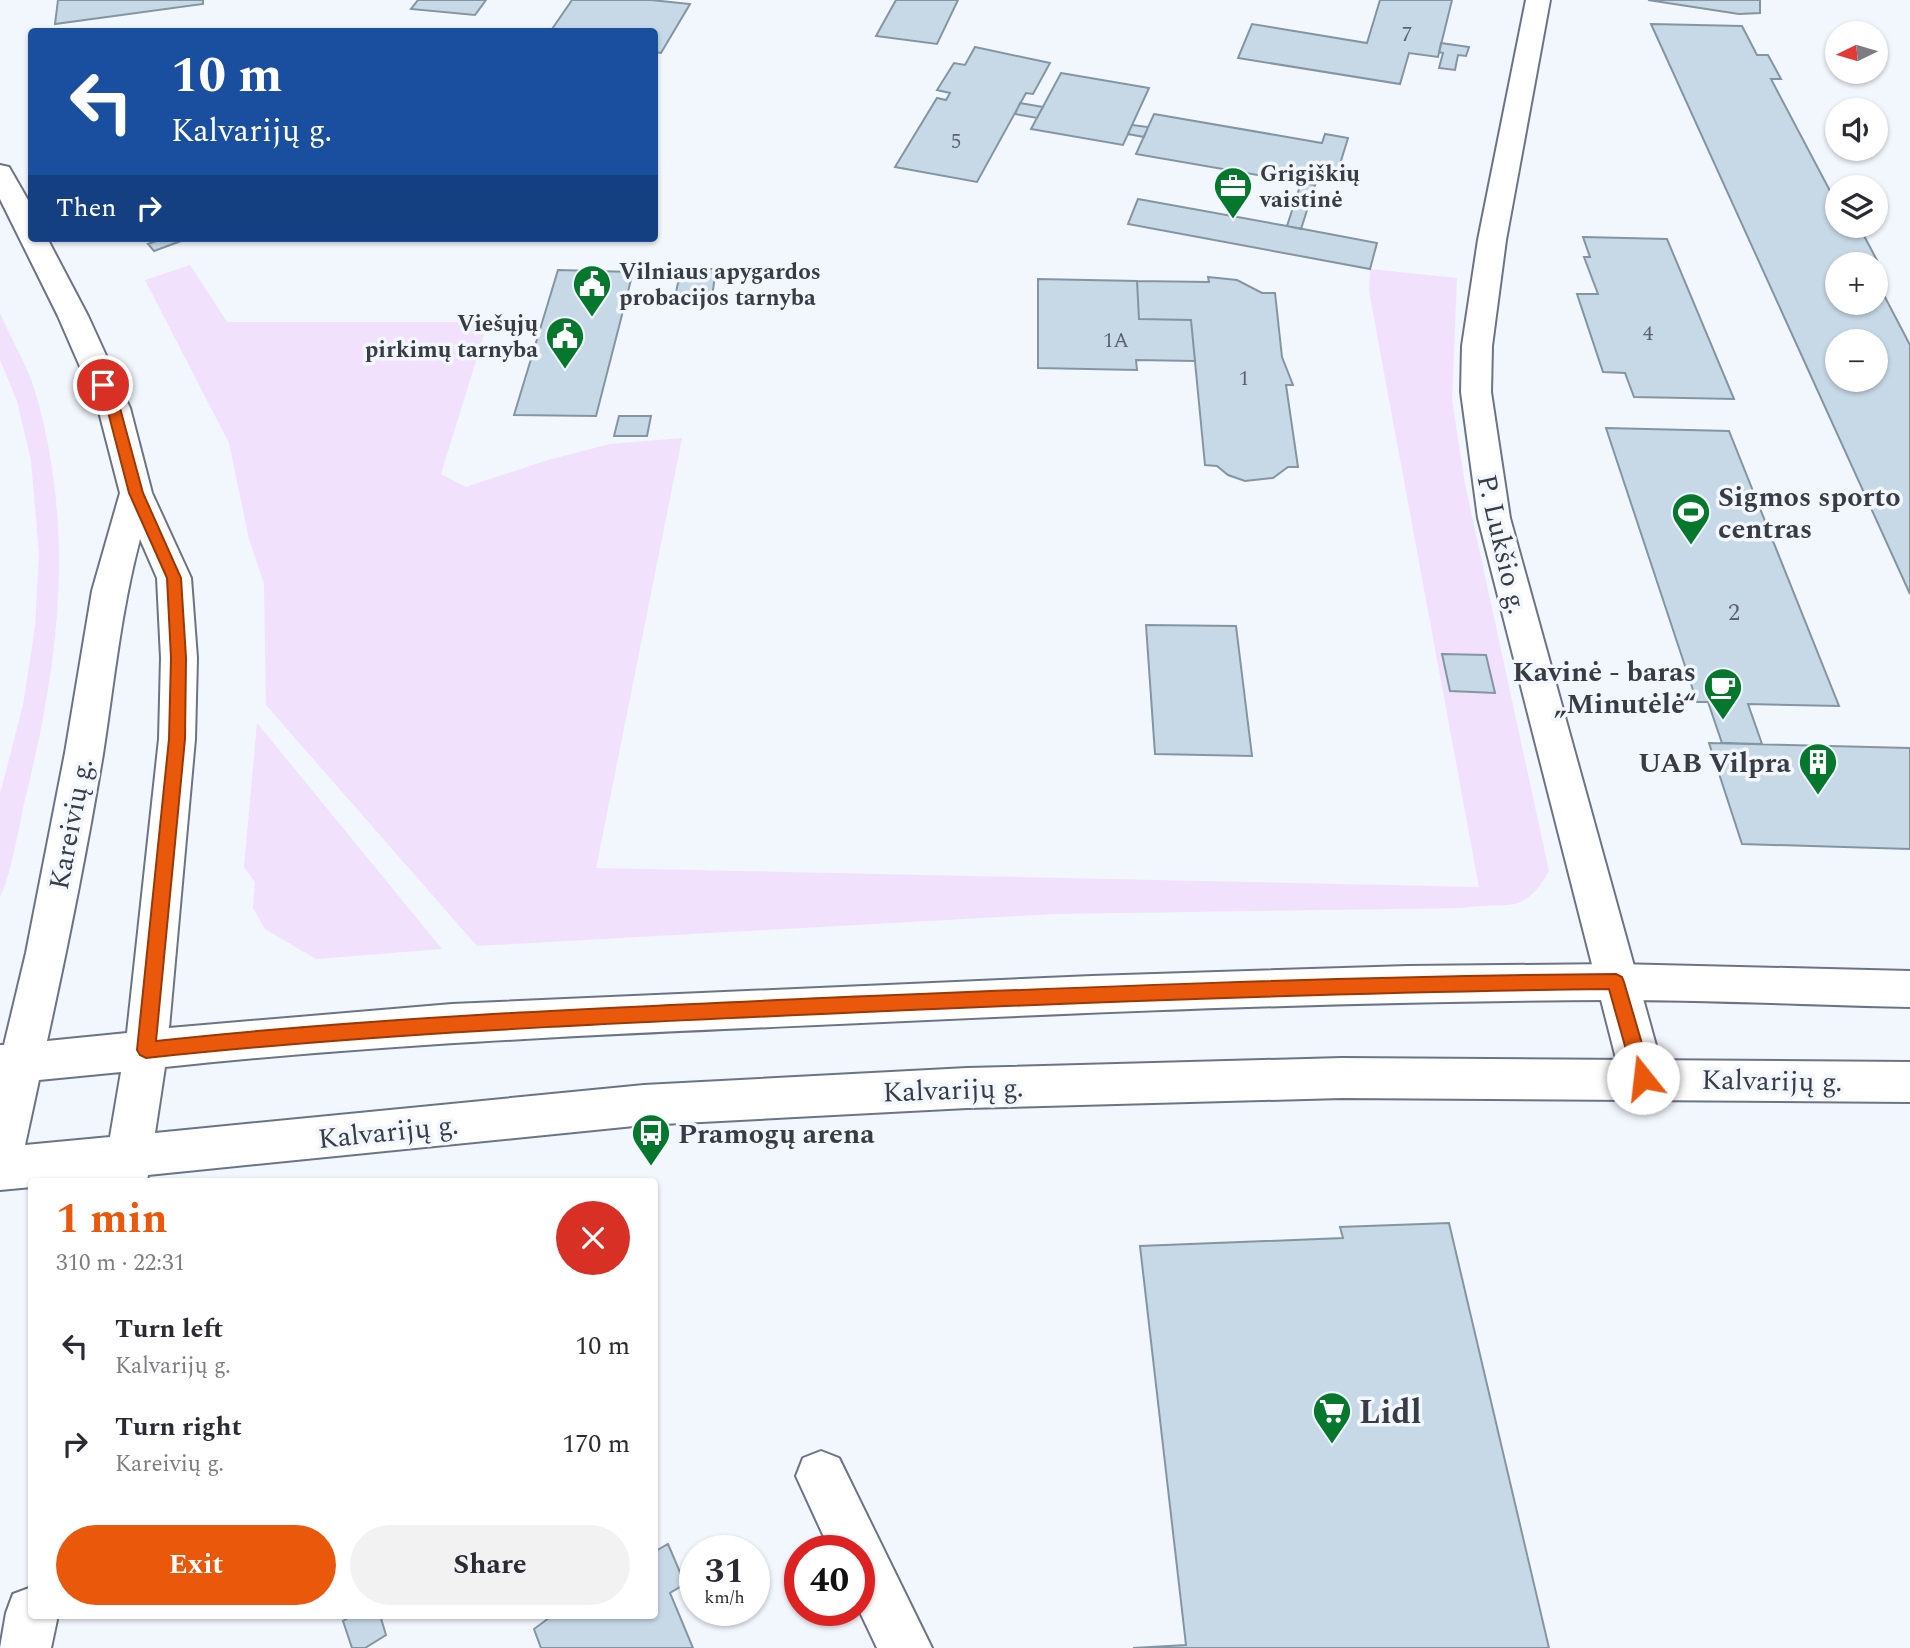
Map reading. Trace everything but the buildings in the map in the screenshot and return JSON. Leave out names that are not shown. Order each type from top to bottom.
[{"type":"main road","name":"P. Lukšio g.","points":[[1538,0],[1492,240],[1477,346],[1476,392],[1494,518],[1643,1078]]},
{"type":"main road","points":[[0,173],[28,228]]},
{"type":"main road","points":[[35,242],[73,316],[114,408],[136,493],[174,578],[178,658],[177,739],[146,1050],[127,1169]]},
{"type":"main road","name":"Kareivių g.","points":[[0,1156],[10,1064],[46,953],[84,753],[108,591],[136,493]]},
{"type":"main road","points":[[10,1064],[279,1036],[452,1023],[1105,994],[1408,984],[1616,982],[1910,989]]},
{"type":"main road","name":"Kalvarijų g.","points":[[0,1169],[127,1169],[644,1105],[967,1087],[1342,1078],[1643,1078],[1910,1082]]},
{"type":"main road","points":[[821,1476],[850,1535]]},
{"type":"main road","points":[[875,1587],[905,1648]]},
{"type":"main road","points":[[24,1648],[31,1619]]},
{"type":"shaded area","points":[[190,265],[227,322],[488,322],[441,474],[466,487],[548,460],[610,444],[682,438],[596,868],[1479,887],[1369,291],[1370,269],[1457,278],[1452,400],[1465,484],[1549,871],[1539,886],[1522,901],[1462,908],[1055,914],[477,946],[266,705],[264,584],[249,539],[229,443],[145,280]]},
{"type":"shaded area","points":[[0,313],[35,391],[47,442],[59,543],[54,643],[47,693],[11,863],[0,897],[0,794],[23,705],[35,627],[39,554],[31,460],[17,401],[0,360]]},
{"type":"shaded area","points":[[257,723],[442,949],[316,959],[265,929],[253,908],[255,882],[244,867]]},
{"type":"place","name":"Grigiškių vaistinė","points":[[1233,220]]},
{"type":"place","name":"Vilniaus apygardos probacijos tarnyba","points":[[592,318]]},
{"type":"place","name":"Viešųjų pirkimų tarnyba","points":[[565,370]]},
{"type":"place","name":"Sigmos sporto centras","points":[[1691,546]]},
{"type":"place","name":"Kavinė - baras „Minutėlė“","points":[[1723,721]]},
{"type":"place","name":"UAB Vilpra","points":[[1818,796]]},
{"type":"place","name":"Pramogų arena","points":[[651,1167]]},
{"type":"place","name":"Lidl","points":[[1332,1445]]},
{"type":"route","points":[[103,385],[114,408],[136,493],[174,578],[178,658],[177,739],[146,1050],[279,1036],[452,1023],[1092,994],[1408,984],[1616,982],[1643,1078]]}]
